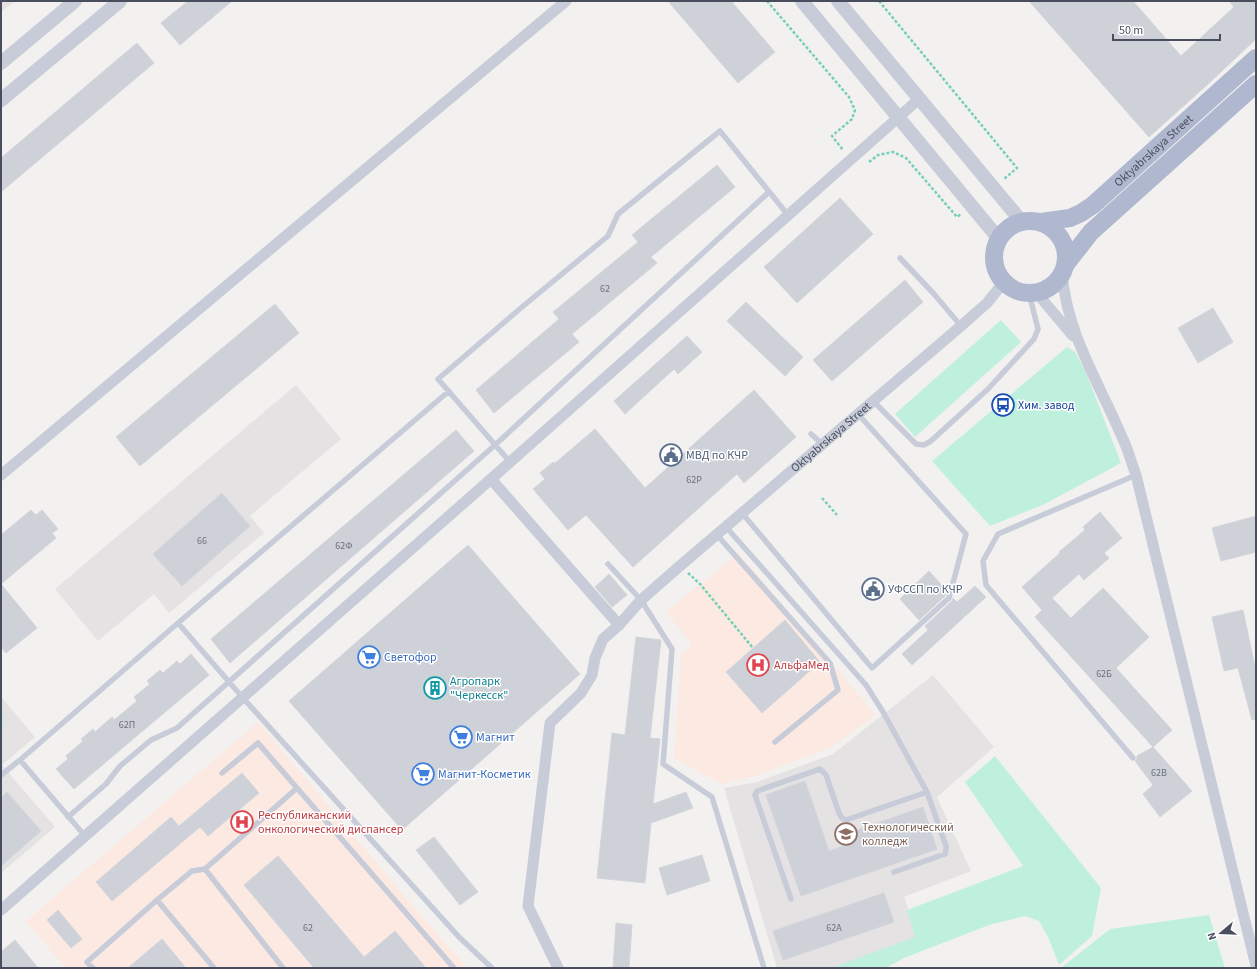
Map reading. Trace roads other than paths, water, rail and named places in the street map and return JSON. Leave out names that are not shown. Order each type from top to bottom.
[{"type":"main road","name":"Oktyabrskaya Street","points":[[1022,222],[1041,222],[1070,218],[1081,214],[1094,205],[1256,58]]},
{"type":"main road","name":"Oktyabrskaya Street","points":[[1033,292],[1051,286],[1056,282],[1064,268],[1091,232],[1256,84]]},
{"type":"main road","points":[[1022,222],[1005,232],[996,248],[995,258],[999,275],[1004,282],[1015,289],[1033,292]]},
{"type":"main road","points":[[1041,222],[1050,227],[1061,238],[1066,253],[1064,268]]},
{"type":"street","points":[[1,63],[75,1]]},
{"type":"street","points":[[1,100],[120,1]]},
{"type":"street","points":[[1,475],[566,1]]},
{"type":"street","points":[[802,1],[1000,239]]},
{"type":"street","points":[[838,1],[1022,222]]},
{"type":"street","points":[[1,910],[243,698],[919,99]]},
{"type":"street","points":[[1064,268],[1066,305],[1078,342],[1123,438],[1136,475],[1256,966]]},
{"type":"street","name":"Oktyabrskaya Street","points":[[558,968],[528,906],[550,724],[581,693],[592,675],[603,639],[619,625],[641,600],[681,565],[987,303],[1004,282]]},
{"type":"street","points":[[1033,292],[1078,342]]},
{"type":"street","points":[[490,479],[619,625]]},
{"type":"lane","points":[[510,462],[438,379],[522,306],[608,236],[618,214],[720,131],[788,215]]},
{"type":"lane","points":[[68,817],[106,784],[120,766],[151,740],[176,728],[495,445],[769,192]]},
{"type":"lane","points":[[900,258],[934,294],[961,326]]},
{"type":"lane","points":[[873,401],[916,444],[924,445],[931,441],[988,389],[1034,339],[1038,328],[1033,292]]},
{"type":"lane","points":[[1,776],[448,391]]},
{"type":"lane","points":[[742,513],[872,668],[948,598],[966,534],[858,414]]},
{"type":"lane","points":[[811,434],[822,444]]},
{"type":"lane","points":[[1133,758],[986,585],[983,561],[998,534],[1136,475]]},
{"type":"lane","points":[[726,527],[866,685],[883,712],[927,792],[946,846],[945,854],[894,872]]},
{"type":"lane","points":[[717,535],[830,663],[838,690],[775,742]]},
{"type":"lane","points":[[608,564],[641,600],[672,649],[663,764],[712,797],[764,968]]},
{"type":"lane","points":[[178,623],[243,698],[459,937],[492,968]]},
{"type":"lane","points":[[222,773],[258,743],[454,968]]},
{"type":"lane","points":[[20,760],[85,836]]},
{"type":"lane","points":[[791,899],[756,798],[757,790],[820,769],[826,775],[839,813],[842,818],[846,820],[927,792]]},
{"type":"lane","points":[[93,968],[87,962],[192,871],[205,869],[296,788]]},
{"type":"lane","points":[[205,869],[283,968]]},
{"type":"lane","points":[[157,900],[214,968]]},
{"type":"place","name":"Хим. завод","points":[[1003,405]]},
{"type":"place","name":"МВД по КЧР","points":[[671,455]]},
{"type":"place","name":"УФССП по КЧР","points":[[873,589]]},
{"type":"place","name":"Светофор","points":[[369,657]]},
{"type":"place","name":"АльфаМед","points":[[758,665]]},
{"type":"place","name":"Агропарк \"Черкесск\"","points":[[435,688]]},
{"type":"place","name":"Магнит","points":[[461,737]]},
{"type":"place","name":"Магнит-Косметик","points":[[423,774]]},
{"type":"place","name":"Республиканский онкологический диспансер","points":[[242,822]]},
{"type":"place","name":"Технологический колледж","points":[[846,834]]}]
